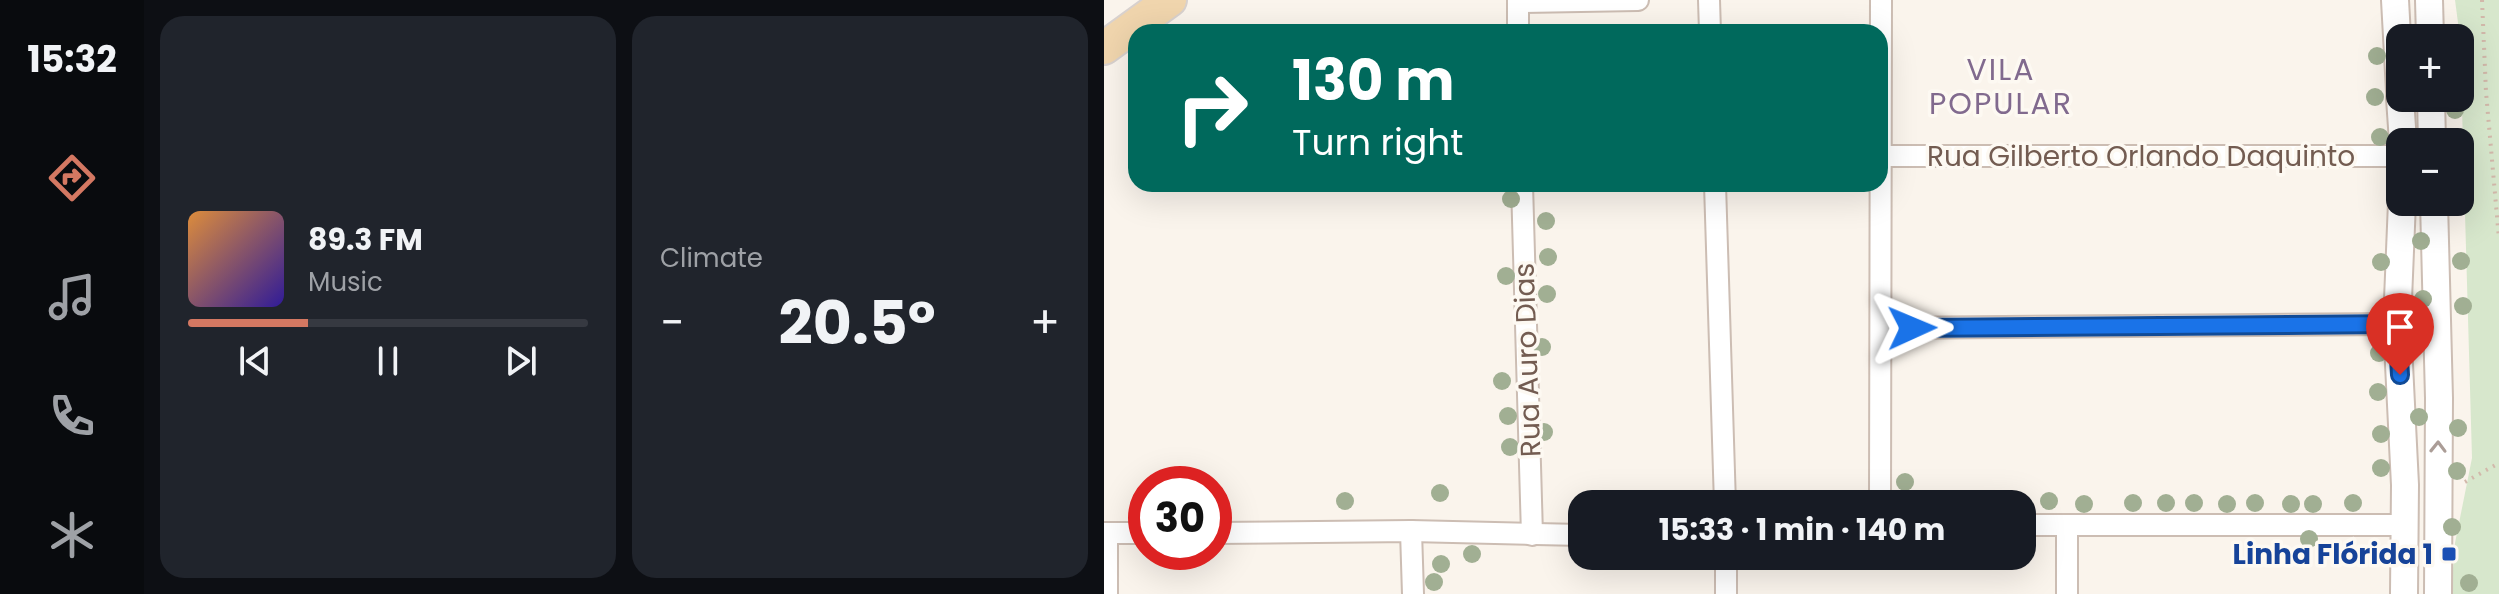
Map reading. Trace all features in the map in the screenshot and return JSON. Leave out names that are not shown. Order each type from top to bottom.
[{"type":"main road","points":[[1137,24],[1170,0]]},
{"type":"main road","points":[[1104,48],[1128,31]]},
{"type":"street","points":[[1518,24],[1518,1],[1638,0]]},
{"type":"street","points":[[1709,0],[1710,24]]},
{"type":"street","points":[[1881,0],[1881,24]]},
{"type":"street","points":[[2395,0],[2396,24]]},
{"type":"street","points":[[2429,0],[2430,24]]},
{"type":"street","name":"Rua Gilberto Orlando Daquinto","points":[[1888,156],[2386,156]]},
{"type":"street","name":"Rua Auro Dias","points":[[1522,192],[1532,535]]},
{"type":"street","points":[[1715,192],[1725,490]]},
{"type":"street","points":[[1880,490],[1881,192]]},
{"type":"street","points":[[2401,216],[2397,324],[2405,485],[2404,594]]},
{"type":"street","points":[[2434,216],[2439,398],[2438,594]]},
{"type":"street","points":[[1882,328],[2397,324]]},
{"type":"street","points":[[2036,525],[2438,525]]},
{"type":"street","points":[[2067,526],[2067,594]]},
{"type":"street","points":[[1411,531],[1413,594]]},
{"type":"street","points":[[1232,533],[1411,531],[1568,535]]},
{"type":"street","points":[[1107,594],[1106,533],[1128,533]]},
{"type":"street","points":[[1726,570],[1726,594]]},
{"type":"path","points":[[2482,0],[2486,92],[2499,239]]},
{"type":"path","points":[[2438,496],[2499,463]]},
{"type":"green space","points":[[2455,0],[2499,0],[2499,594],[2451,594],[2455,543],[2472,458],[2465,216],[2474,216],[2474,128],[2463,128],[2462,112],[2474,112],[2474,24],[2458,24]]},
{"type":"place","name":"Linha Flórida 1","points":[[2449,554]]},
{"type":"district","name":"VILA POPULAR","points":[[2001,87]]},
{"type":"route","points":[[1912,328],[2397,324],[2400,375]]}]
